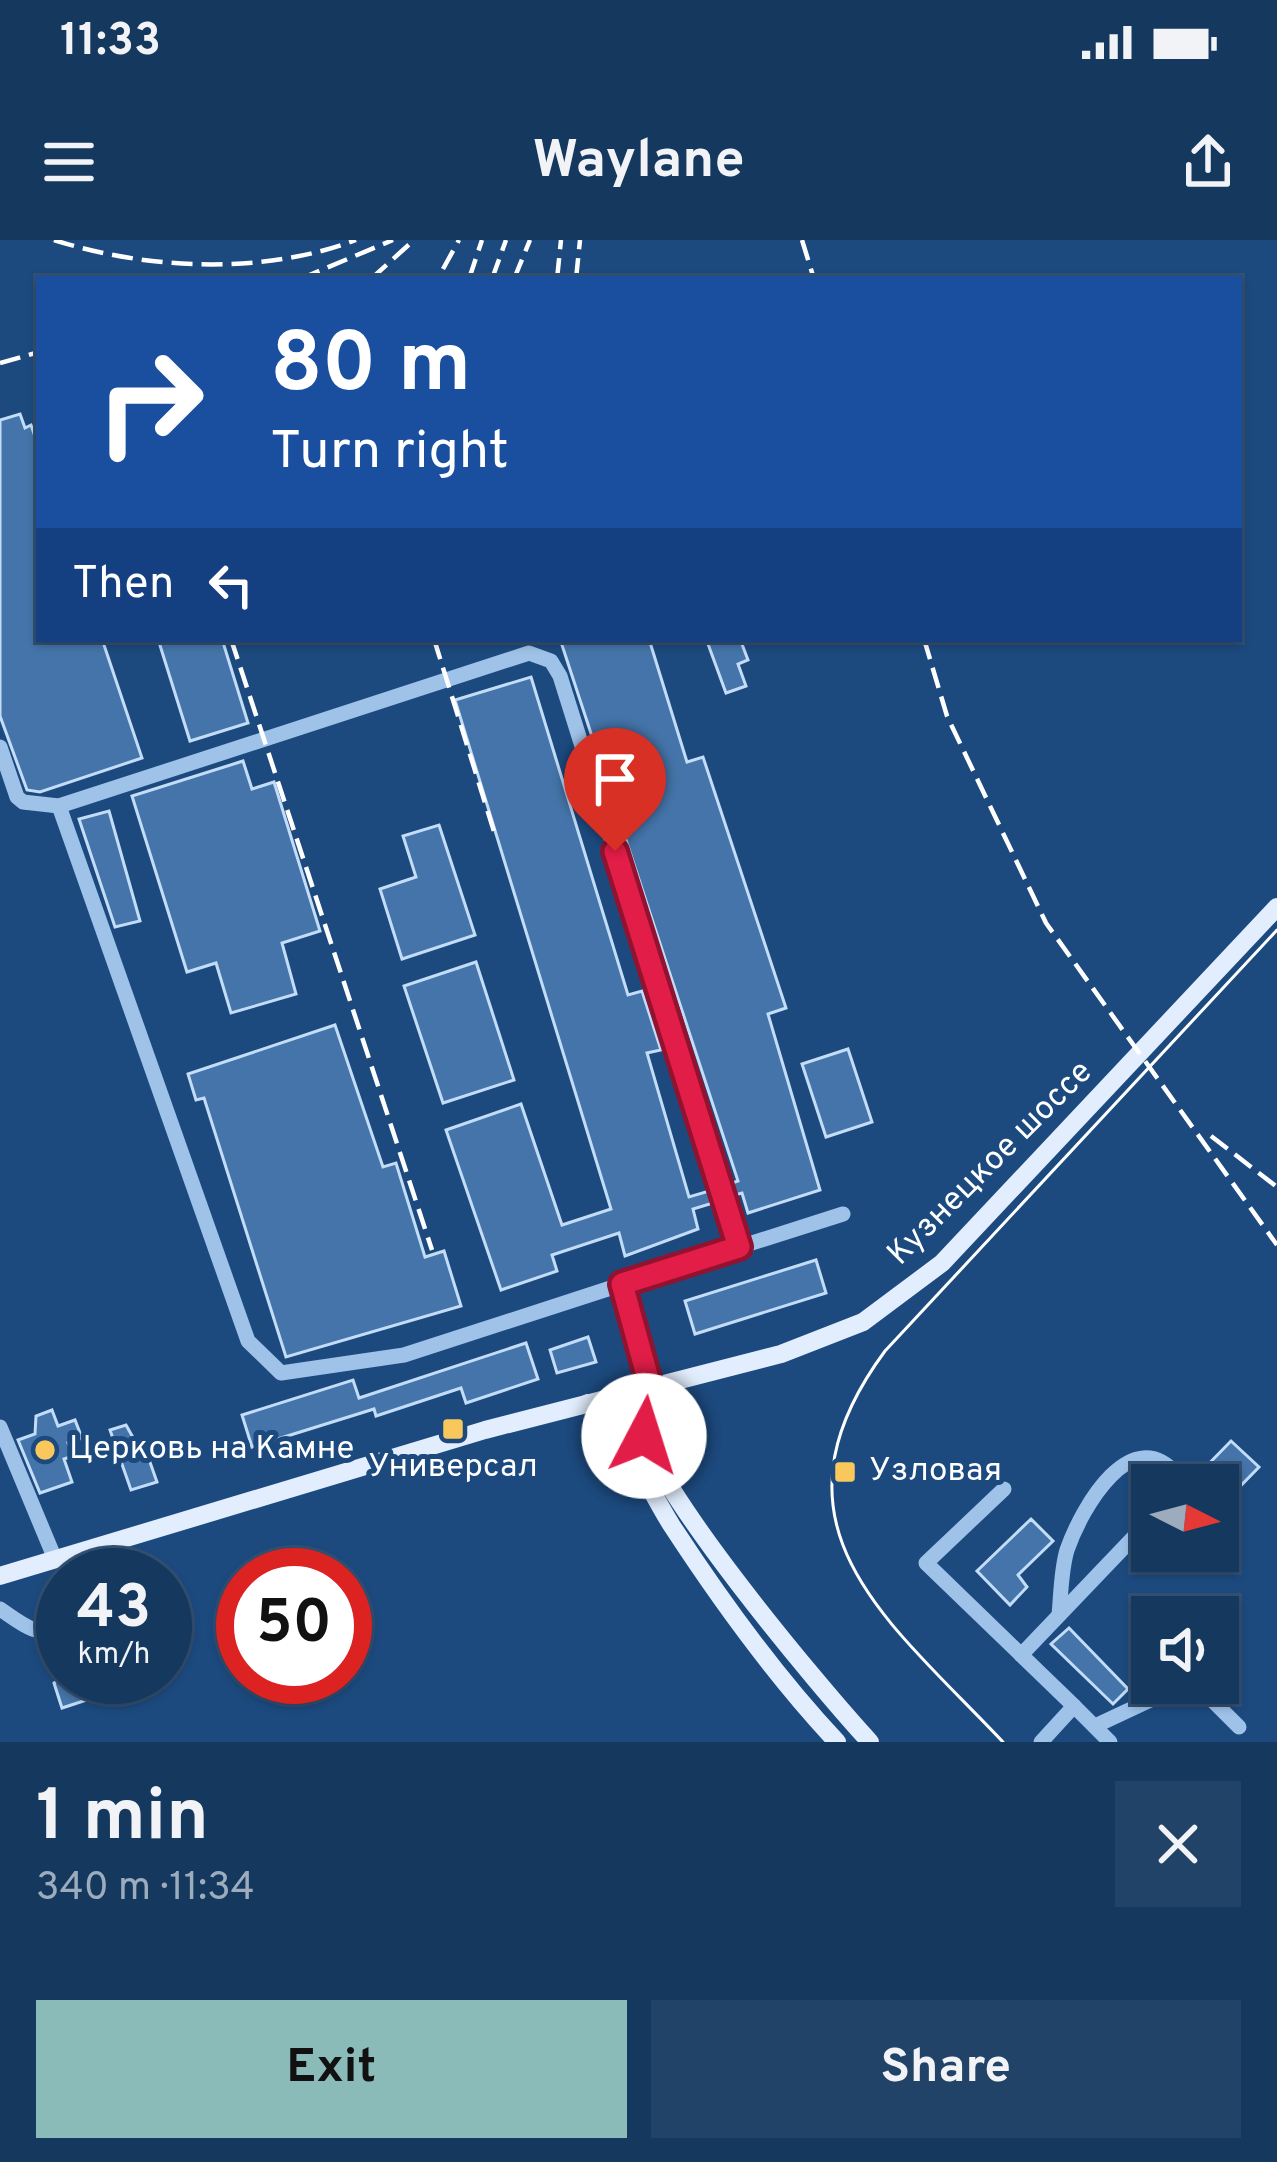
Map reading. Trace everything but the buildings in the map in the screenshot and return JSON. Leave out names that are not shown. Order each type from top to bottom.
[{"type":"main road","name":"Кузнецкое шоссе","points":[[95,1548],[589,1403],[804,1347],[844,1331],[892,1304],[958,1247],[1277,907]]},
{"type":"main road","points":[[650,1386],[640,1406],[640,1421],[659,1468],[777,1631],[870,1742]]},
{"type":"main road","points":[[589,1403],[621,1438],[641,1479],[716,1592],[837,1742]]},
{"type":"main road","name":"Кузнецкое шоссе","points":[[0,1576],[36,1565]]},
{"type":"street","points":[[0,747],[17,796],[23,802],[59,806],[529,653],[551,661],[560,676],[739,1247]]},
{"type":"street","points":[[59,806],[248,1341],[280,1373],[404,1355],[843,1214]]},
{"type":"street","points":[[622,1284],[650,1386]]},
{"type":"street","points":[[0,1427],[50,1548]]},
{"type":"street","points":[[1059,1616],[1065,1555],[1085,1506],[1138,1455],[1154,1456],[1163,1464]]},
{"type":"street","points":[[1004,1489],[926,1563],[1110,1742]]},
{"type":"street","points":[[1021,1655],[1131,1540]]},
{"type":"street","points":[[0,1609],[36,1630]]},
{"type":"street","points":[[1095,1726],[1175,1688],[1204,1692],[1239,1727]]},
{"type":"street","points":[[1041,1742],[1074,1706]]},
{"type":"tram line","points":[[1003,1742],[881,1611],[852,1566],[835,1519],[833,1469],[848,1413],[885,1351],[1277,930]]},
{"type":"railway","points":[[54,240],[128,258],[205,264],[283,259],[356,240]]},
{"type":"railway","points":[[307,276],[393,240]]},
{"type":"railway","points":[[374,276],[414,240]]},
{"type":"railway","points":[[443,269],[459,240]]},
{"type":"railway","points":[[470,276],[482,240]]},
{"type":"railway","points":[[493,276],[506,240]]},
{"type":"railway","points":[[515,276],[530,240]]},
{"type":"railway","points":[[557,276],[561,240]]},
{"type":"railway","points":[[576,276],[580,240]]},
{"type":"railway","points":[[802,240],[813,276]]},
{"type":"railway","points":[[0,363],[36,353]]},
{"type":"railway","points":[[232,642],[432,1250]]},
{"type":"railway","points":[[435,642],[496,838]]},
{"type":"railway","points":[[925,642],[947,716],[1046,923],[1277,1245]]},
{"type":"railway","points":[[1211,1136],[1277,1187]]},
{"type":"place","name":"Универсал","points":[[453,1429]]},
{"type":"place","name":"Церковь на Камне","points":[[45,1450]]},
{"type":"place","name":"Узловая","points":[[845,1472]]},
{"type":"route","points":[[615,851],[739,1247],[622,1284],[650,1386],[640,1406],[644,1436]]}]
